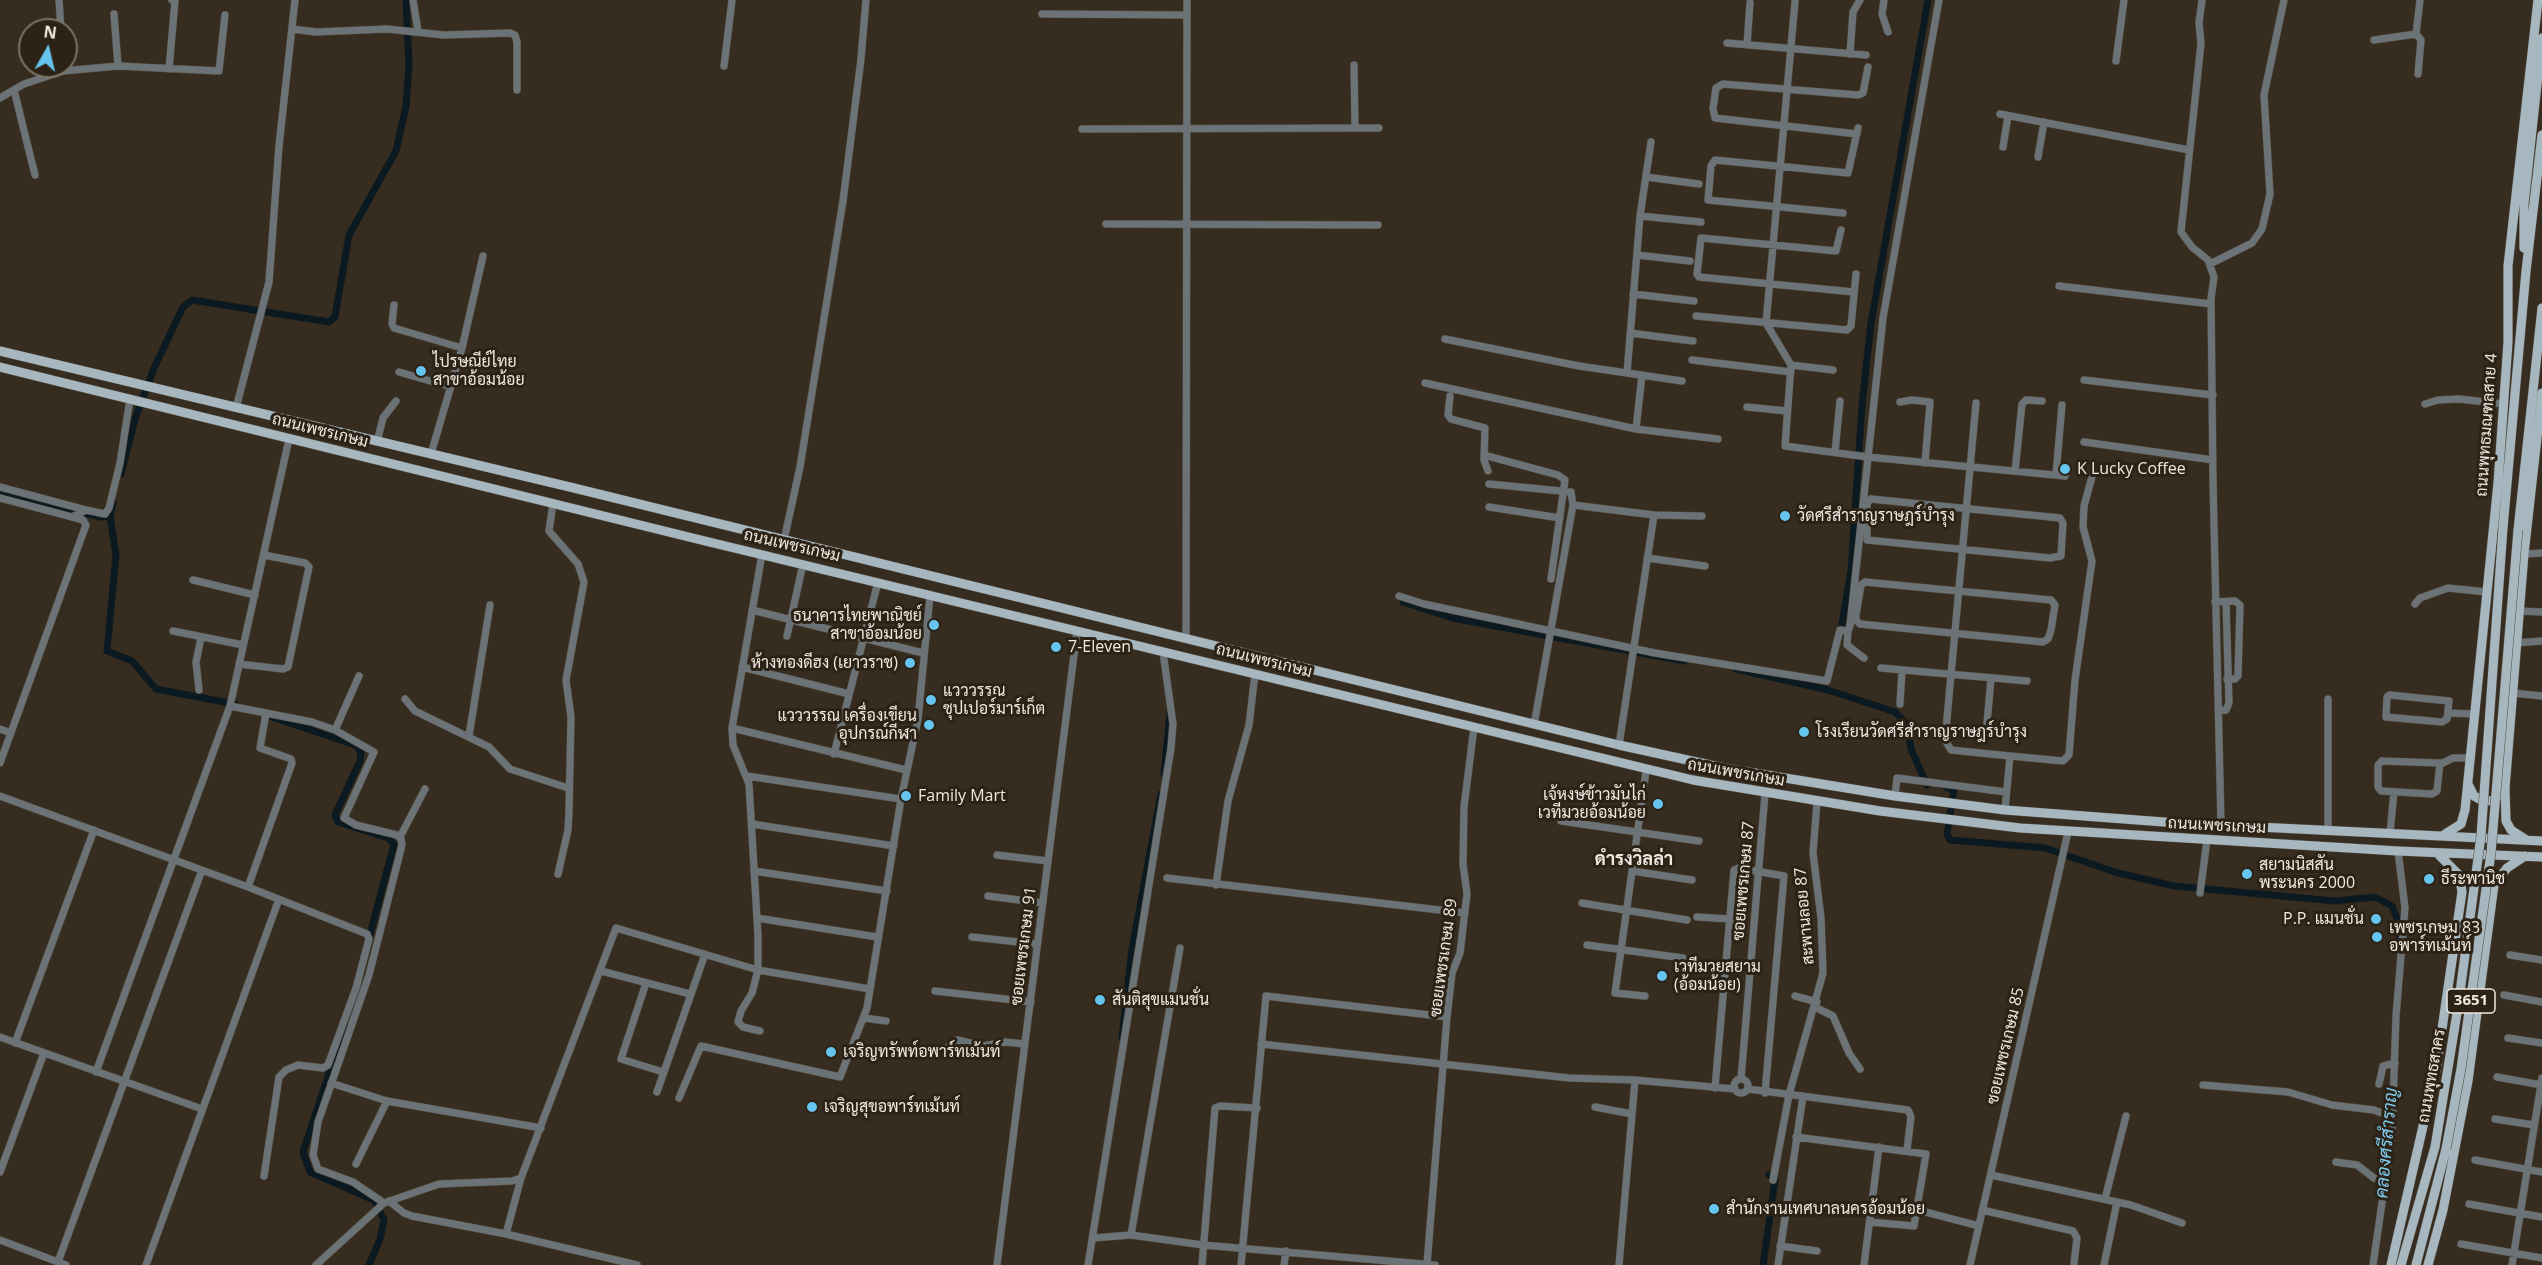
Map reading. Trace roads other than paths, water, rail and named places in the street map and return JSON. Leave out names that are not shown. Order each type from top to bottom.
[{"type":"main road","name":"ถนนพุทธมณฑลสาย 4","points":[[2437,836],[2450,832],[2461,824],[2468,783],[2504,404],[2508,266],[2538,0]]},
{"type":"main road","points":[[2508,300],[2524,204],[2542,38]]},
{"type":"main road","name":"ถนนพุทธมณฑลสาย 4","points":[[2479,852],[2503,528],[2526,272],[2542,135]]},
{"type":"main road","points":[[2524,204],[2526,272]]},
{"type":"main road","name":"ถนนพุทธสาคร","points":[[2416,1265],[2446,1149],[2464,1048],[2491,853],[2518,530],[2542,308]]},
{"type":"main road","name":"ถนนเพชรเกษม","points":[[0,351],[784,540],[1534,725],[1767,776],[2005,810],[2542,841]]},
{"type":"main road","name":"ถนนเพชรเกษม","points":[[0,367],[1646,771],[1765,794],[1950,821],[2068,832],[2542,857]]},
{"type":"main road","points":[[2529,841],[2511,830],[2506,821],[2505,788],[2524,554],[2542,393]]},
{"type":"main road","points":[[1693,780],[1695,762]]},
{"type":"main road","points":[[1765,794],[1767,776]]},
{"type":"main road","points":[[1795,799],[1797,781]]},
{"type":"main road","points":[[2468,783],[2475,796],[2487,801],[2498,798],[2505,788]]},
{"type":"main road","name":"ถนนพุทธสาคร","points":[[2401,1265],[2435,1147],[2458,1007],[2479,852]]},
{"type":"main road","points":[[2391,1265],[2436,1070],[2462,884],[2453,866],[2437,853]]},
{"type":"main road","points":[[2428,1265],[2455,1153],[2474,1047],[2497,879],[2507,868],[2526,856]]},
{"type":"main road","points":[[2456,936],[2461,925],[2473,920],[2484,925],[2487,942]]},
{"type":"street","points":[[59,0],[60,18]]},
{"type":"street","points":[[169,69],[174,0]]},
{"type":"street","points":[[236,408],[263,313],[269,282],[295,0]]},
{"type":"street","points":[[413,0],[416,31]]},
{"type":"street","points":[[724,66],[732,0]]},
{"type":"street","points":[[784,540],[800,467],[843,201],[866,0]]},
{"type":"street","points":[[1186,639],[1187,0]]},
{"type":"street","points":[[1850,54],[1853,12],[1860,0]]},
{"type":"street","points":[[1884,0],[1882,14],[1888,32]]},
{"type":"street","points":[[1399,596],[1550,634],[1633,651],[1764,669],[1824,683],[1828,679],[1845,631],[1885,307],[1939,0]]},
{"type":"street","points":[[2116,61],[2124,0]]},
{"type":"street","points":[[2202,0],[2199,23],[2201,43],[2181,232],[2210,264],[2214,277],[2211,304],[2217,711],[2221,824]]},
{"type":"street","points":[[2210,264],[2252,243],[2262,229],[2270,194],[2264,95],[2284,0]]},
{"type":"street","points":[[2418,74],[2421,40],[2416,34],[2420,0]]},
{"type":"street","points":[[1795,2],[1766,323],[1791,369],[1785,446],[1867,457],[2065,476]]},
{"type":"street","points":[[1747,45],[1750,3]]},
{"type":"street","points":[[114,14],[118,66]]},
{"type":"street","points":[[1042,14],[1187,15]]},
{"type":"street","points":[[78,67],[118,66],[219,71],[225,15]]},
{"type":"street","points":[[292,29],[316,32],[403,30],[444,35],[483,36],[505,32],[515,35],[518,90]]},
{"type":"street","points":[[2374,40],[2416,34]]},
{"type":"street","points":[[1727,43],[1866,55]]},
{"type":"street","points":[[1354,65],[1355,128]]},
{"type":"street","points":[[1843,213],[1707,199],[1711,166],[1715,160],[1848,173],[1858,131],[1784,127],[1720,119],[1713,115],[1713,108],[1719,85],[1858,95],[1863,93],[1869,67]]},
{"type":"street","points":[[0,98],[38,78]]},
{"type":"street","points":[[14,90],[35,175]]},
{"type":"street","points":[[2003,147],[2004,115],[2189,150]]},
{"type":"street","points":[[2038,157],[2044,122]]},
{"type":"street","points":[[1082,129],[1379,128]]},
{"type":"street","points":[[1627,373],[1640,216],[1651,142]]},
{"type":"street","points":[[1646,177],[1699,184]]},
{"type":"street","points":[[1640,216],[1701,222]]},
{"type":"street","points":[[1106,224],[1378,225]]},
{"type":"street","points":[[1841,230],[1836,251],[1701,238],[1699,277],[1854,292]]},
{"type":"street","points":[[1637,255],[1690,261]]},
{"type":"street","points":[[431,454],[462,348],[483,256]]},
{"type":"street","points":[[1696,316],[1847,330],[1851,326],[1856,274]]},
{"type":"street","points":[[2059,286],[2211,304]]},
{"type":"street","points":[[1633,294],[1694,301]]},
{"type":"street","points":[[394,305],[392,324],[394,328],[462,348]]},
{"type":"street","points":[[1630,333],[1693,341]]},
{"type":"street","points":[[1445,339],[1682,381]]},
{"type":"street","points":[[1692,360],[1791,369],[1833,370]]},
{"type":"street","points":[[399,372],[451,387]]},
{"type":"street","points":[[1636,429],[1642,375]]},
{"type":"street","points":[[2084,380],[2213,395]]},
{"type":"street","points":[[1425,383],[1636,429],[1718,439]]},
{"type":"street","points":[[1450,396],[1448,415],[1451,419],[1485,428],[1484,455],[1488,471]]},
{"type":"street","points":[[2425,404],[2438,400],[2459,399],[2504,404]]},
{"type":"street","points":[[377,442],[383,418],[396,400]]},
{"type":"street","points":[[1900,402],[1912,400],[1930,402],[1925,463]]},
{"type":"street","points":[[2015,471],[2022,404],[2026,400],[2042,401]]},
{"type":"street","points":[[1835,452],[1840,401]]},
{"type":"street","points":[[0,487],[84,511],[105,514],[109,508],[138,402]]},
{"type":"street","points":[[1976,403],[1949,674],[1945,740],[1947,747],[2064,761],[2069,755],[2075,680],[2092,561],[2083,528],[2084,506],[2093,473]]},
{"type":"street","points":[[2056,474],[2062,405]]},
{"type":"street","points":[[1747,407],[1787,411]]},
{"type":"street","points":[[96,1072],[230,704],[289,439]]},
{"type":"street","points":[[2084,442],[2213,459]]},
{"type":"street","points":[[1484,455],[1561,476],[1565,482],[1551,579]]},
{"type":"street","points":[[1489,484],[1565,491],[1573,494],[1534,725]]},
{"type":"street","points":[[0,498],[73,516],[85,521],[86,529],[0,763]]},
{"type":"street","points":[[1871,499],[2061,518],[2063,523],[2062,552],[2058,558],[1962,550],[1867,540],[1867,503],[1871,499]]},
{"type":"street","points":[[553,503],[549,531],[578,564],[584,582],[566,680],[571,717],[568,830],[558,874]]},
{"type":"street","points":[[1572,505],[1654,515],[1702,516]]},
{"type":"street","points":[[1489,507],[1560,518]]},
{"type":"street","points":[[73,516],[84,511]]},
{"type":"street","points":[[1619,745],[1654,515]]},
{"type":"street","points":[[2524,554],[2542,553]]},
{"type":"street","points":[[239,664],[283,669],[288,667],[309,567],[305,563],[264,555]]},
{"type":"street","points":[[760,1031],[743,1027],[738,1019],[752,993],[758,970],[757,918],[747,776],[733,745],[732,728],[762,555]]},
{"type":"street","points":[[1647,558],[1705,566]]},
{"type":"street","points":[[788,636],[803,564]]},
{"type":"street","points":[[193,580],[255,595]]},
{"type":"street","points":[[834,754],[878,582]]},
{"type":"street","points":[[1865,582],[2044,598],[2051,600],[2055,605],[2051,630],[2046,641],[1954,634],[1860,624],[1856,620],[1856,615],[1861,585],[1865,582]]},
{"type":"street","points":[[2415,604],[2420,598],[2448,588],[2487,592]]},
{"type":"street","points":[[679,1098],[700,1046],[840,1077],[864,1018],[870,989],[906,770],[918,718],[922,653],[930,596]]},
{"type":"street","points":[[2215,602],[2235,601],[2240,605],[2238,676],[2235,679],[2228,679]]},
{"type":"street","points":[[2217,711],[2228,708],[2226,602]]},
{"type":"street","points":[[470,736],[490,605]]},
{"type":"street","points":[[752,610],[922,653]]},
{"type":"street","points":[[2519,611],[2542,612]]},
{"type":"street","points":[[173,631],[243,645]]},
{"type":"street","name":"ซอยเพชรเกษม 91","points":[[997,1265],[1077,631]]},
{"type":"street","points":[[1845,631],[1848,645],[1864,658]]},
{"type":"street","points":[[199,690],[196,662],[201,638]]},
{"type":"street","points":[[2516,643],[2542,641]]},
{"type":"street","points":[[1088,1265],[1171,748],[1172,708],[1163,652]]},
{"type":"street","points":[[742,667],[849,694]]},
{"type":"street","points":[[1881,668],[2027,681]]},
{"type":"street","points":[[1900,704],[1902,670]]},
{"type":"street","points":[[1216,885],[1228,801],[1249,725],[1255,674]]},
{"type":"street","points":[[336,730],[359,676]]},
{"type":"street","points":[[1987,723],[1991,679]]},
{"type":"street","points":[[2512,693],[2542,696]]},
{"type":"street","points":[[2390,694],[2449,701],[2448,713],[2447,719],[2442,722],[2385,716],[2387,697],[2390,694]]},
{"type":"street","points":[[405,699],[415,711],[470,736],[495,751],[510,769],[568,788]]},
{"type":"street","points":[[2328,699],[2328,830]]},
{"type":"street","points":[[230,704],[312,722],[336,730],[374,752],[344,818],[347,822],[400,837]]},
{"type":"street","points":[[248,887],[292,761],[260,748],[266,713]]},
{"type":"street","points":[[2448,713],[2474,714]]},
{"type":"street","name":"ซอยเพชรเกษม 89","points":[[1431,1264],[1446,1063],[1447,1017],[1452,973],[1460,953],[1465,913],[1464,807],[1474,727]]},
{"type":"street","points":[[732,728],[906,770]]},
{"type":"street","points":[[0,729],[11,734]]},
{"type":"street","points":[[2005,810],[2010,756]]},
{"type":"street","points":[[2440,764],[2435,793],[2378,790],[2380,762],[2417,761],[2440,764],[2453,758],[2470,758]]},
{"type":"street","points":[[1645,996],[1615,993],[1646,771]]},
{"type":"street","points":[[747,776],[901,799]]},
{"type":"street","points":[[1895,796],[1897,778],[2006,792]]},
{"type":"street","points":[[425,789],[400,837],[402,845],[369,975],[314,1139],[312,1155],[315,1167],[360,1186],[404,1214],[506,1234],[637,1265]]},
{"type":"street","points":[[2390,833],[2394,792]]},
{"type":"street","name":"ซอยเพชรเกษม 87","points":[[1741,1079],[1765,794]]},
{"type":"street","points":[[0,796],[248,887],[368,934],[369,939],[350,1005],[328,1065],[323,1068],[298,1065],[286,1070],[279,1077],[264,1176]]},
{"type":"street","name":"สะพานลอย 87","points":[[1773,1180],[1789,1095],[1816,1004],[1823,964],[1821,918],[1813,852],[1816,802]]},
{"type":"street","points":[[1561,821],[1699,841]]},
{"type":"street","points":[[752,824],[894,846]]},
{"type":"street","points":[[15,1042],[94,830]]},
{"type":"street","name":"ซอยเพชรเกษม 85","points":[[1970,1265],[2068,832]]},
{"type":"street","points":[[2200,893],[2207,840]]},
{"type":"street","points":[[2373,1265],[2387,1182],[2401,928],[2405,908],[2398,851]]},
{"type":"street","points":[[997,855],[1048,861]]},
{"type":"street","points":[[1715,1088],[1734,870],[1739,868],[1784,876],[1765,1093]]},
{"type":"street","points":[[58,1262],[202,870]]},
{"type":"street","points":[[754,871],[886,891]]},
{"type":"street","points":[[1632,871],[1692,880]]},
{"type":"street","points":[[1167,878],[1465,913]]},
{"type":"street","points":[[988,896],[1043,903]]},
{"type":"street","points":[[146,1265],[279,899]]},
{"type":"street","points":[[1582,903],[1687,920]]},
{"type":"street","points":[[1697,917],[1731,919]]},
{"type":"street","points":[[757,918],[877,937]]},
{"type":"street","points":[[506,1234],[521,1178],[616,928],[758,970],[870,989]]},
{"type":"street","points":[[972,938],[1037,944]]},
{"type":"street","points":[[1587,945],[1683,958]]},
{"type":"street","points":[[1131,1235],[1180,948]]},
{"type":"street","points":[[657,1092],[705,954]]},
{"type":"street","points":[[2511,955],[2542,960]]},
{"type":"street","points":[[601,971],[690,994]]},
{"type":"street","points":[[646,983],[621,1059],[663,1072]]},
{"type":"street","points":[[934,991],[1030,1002]]},
{"type":"street","points":[[1242,1265],[1261,1044],[1268,995],[1447,1017]]},
{"type":"street","points":[[2504,995],[2542,1002]]},
{"type":"street","points":[[1794,996],[1816,1004],[1833,1016],[1849,1053],[1860,1069]]},
{"type":"street","points":[[864,1018],[886,1021]]},
{"type":"street","points":[[0,1037],[202,1109]]},
{"type":"street","points":[[2508,1038],[2542,1043]]},
{"type":"street","points":[[945,1049],[957,1040],[983,1046],[1005,1042],[1025,1044]]},
{"type":"street","points":[[1261,1044],[1569,1078],[1635,1080],[1735,1089],[1742,1093],[1748,1089],[1908,1110],[1911,1117],[1907,1150]]},
{"type":"street","points":[[0,1172],[44,1053]]},
{"type":"street","points":[[2379,1084],[2383,1066],[2395,1063]]},
{"type":"street","points":[[2497,1077],[2542,1082],[2512,1265]]},
{"type":"street","points":[[1735,1089],[1735,1083],[1741,1079],[1747,1082],[1748,1089]]},
{"type":"street","points":[[1619,1265],[1635,1080]]},
{"type":"street","points":[[331,1083],[387,1101],[541,1128]]},
{"type":"street","points":[[2203,1085],[2288,1092],[2332,1105],[2374,1110],[2392,1117]]},
{"type":"street","points":[[1778,1265],[1803,1096]]},
{"type":"street","points":[[356,1164],[387,1101]]},
{"type":"street","points":[[1202,1265],[1215,1108],[1220,1106],[1257,1108]]},
{"type":"street","points":[[1595,1107],[1632,1114]]},
{"type":"street","points":[[2105,1199],[2126,1116]]},
{"type":"street","points":[[2495,1119],[2534,1125]]},
{"type":"street","points":[[1796,1137],[1926,1154],[1918,1210],[1912,1227],[1870,1222]]},
{"type":"street","points":[[1864,1265],[1880,1147]]},
{"type":"street","points":[[2475,1160],[2542,1172]]},
{"type":"street","points":[[2336,1162],[2357,1166],[2374,1178],[2387,1182]]},
{"type":"street","points":[[1991,1174],[2117,1202],[2182,1223]]},
{"type":"street","points":[[316,1265],[385,1203],[439,1184],[512,1181],[521,1178]]},
{"type":"street","points":[[2104,1265],[2117,1202]]},
{"type":"street","points":[[2469,1204],[2542,1216]]},
{"type":"street","points":[[1918,1210],[1979,1226]]},
{"type":"street","points":[[1982,1210],[2073,1231],[2076,1238],[2074,1263]]},
{"type":"street","points":[[1093,1238],[1131,1235],[1203,1245],[1286,1251],[1366,1261],[1431,1264]]},
{"type":"street","points":[[0,1240],[66,1265]]},
{"type":"street","points":[[2461,1244],[2542,1258]]},
{"type":"street","points":[[1780,1246],[1817,1251]]},
{"type":"street","points":[[1284,1265],[1286,1251]]},
{"type":"waterway","points":[[121,474],[135,419],[154,368],[183,307],[192,300],[329,322],[335,317],[349,235],[396,151],[406,106],[409,64],[406,0]]},
{"type":"waterway","points":[[1840,635],[1851,571],[1862,405],[1871,323],[1928,0]]},
{"type":"waterway","points":[[0,491],[100,517],[110,516]]},
{"type":"waterway","points":[[113,503],[110,516],[116,555],[107,651],[132,661],[156,689],[235,704]]},
{"type":"waterway","points":[[1403,602],[1452,618],[1684,661]]},
{"type":"waterway","points":[[1736,669],[1828,690],[1895,712],[1907,724],[1911,749],[1927,785]]},
{"type":"waterway","points":[[1164,774],[1170,713]]},
{"type":"waterway","points":[[269,716],[355,745],[361,752],[360,761],[335,815],[338,822],[388,838],[394,844],[368,942]]},
{"type":"waterway","points":[[1947,788],[1954,789],[1947,834],[1950,840],[2045,848],[2118,873],[2174,886],[2335,901],[2375,897],[2392,906],[2398,921],[2400,937]]},
{"type":"waterway","points":[[1122,1037],[1132,949],[1161,794]]},
{"type":"waterway","points":[[345,1025],[303,1152],[310,1172],[374,1200],[384,1220],[380,1239],[369,1265]]},
{"type":"waterway","points":[[1763,1265],[1775,1180],[1769,1175]]},
{"type":"place","name":"ไปรษณีย์ไทย สาขาอ้อมน้อย","points":[[421,371]]},
{"type":"place","name":"K Lucky Coffee","points":[[2065,469]]},
{"type":"place","name":"วัดศรีสําราญราษฎร์บํารุง","points":[[1785,516]]},
{"type":"place","name":"ธนาคารไทยพาณิชย์ สาขาอ้อมน้อย","points":[[934,625]]},
{"type":"place","name":"7-Eleven","points":[[1056,647]]},
{"type":"place","name":"ห้างทองดีฮง (เยาวราช)","points":[[910,663]]},
{"type":"place","name":"แวววรรณ ซุปเปอร์มาร์เก็ต","points":[[931,700]]},
{"type":"place","name":"แวววรรณ เครื่องเขียน อุปกรณ์กีฬา","points":[[929,725]]},
{"type":"place","name":"โรงเรียนวัดศรีสําราญราษฎร์บํารุง","points":[[1804,732]]},
{"type":"place","name":"Family Mart","points":[[906,796]]},
{"type":"place","name":"เจ้หงษ์ข้าวมันไก่ เวทีมวยอ้อมน้อย","points":[[1658,804]]},
{"type":"place","name":"สยามนิสสัน พระนคร 2000","points":[[2247,874]]},
{"type":"place","name":"ธีระพานิช","points":[[2429,879]]},
{"type":"place","name":"P.P. แมนชั่น","points":[[2376,919]]},
{"type":"place","name":"เพชรเกษม 83 อพาร์ทเม้นท์","points":[[2377,937]]},
{"type":"place","name":"เวทีมวยสยาม (อ้อมน้อย)","points":[[1662,976]]},
{"type":"place","name":"สันติสุขแมนชั่น","points":[[1100,1000]]},
{"type":"place","name":"เจริญทรัพท์อพาร์ทเม้นท์","points":[[831,1052]]},
{"type":"place","name":"เจริญสุขอพาร์ทเม้นท์","points":[[812,1107]]},
{"type":"place","name":"สำนักงานเทศบาลนครอ้อมน้อย","points":[[1714,1209]]},
{"type":"district","name":"ดำรงวิลล่า","points":[[1634,860]]},
{"type":"water label","name":"คลองศรีสำราญ","points":[[2387,1143]]}]
